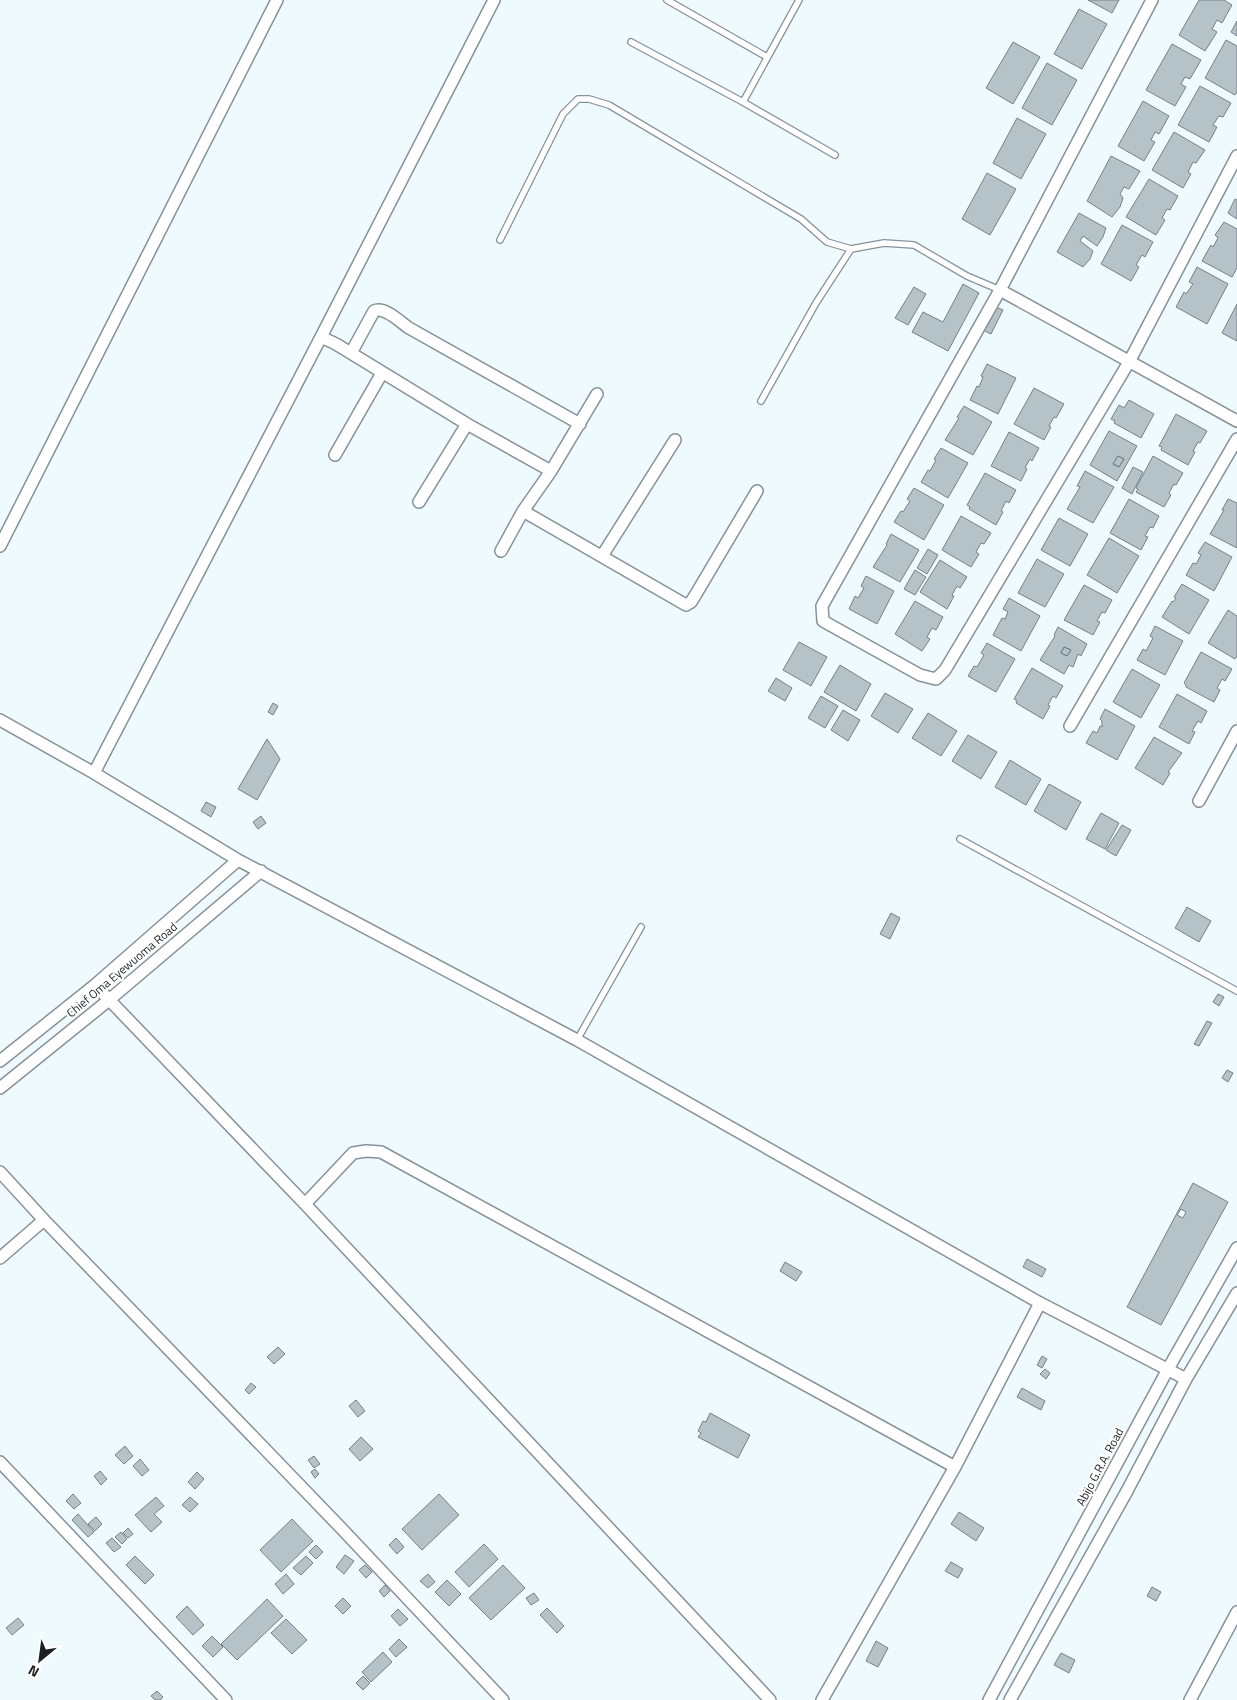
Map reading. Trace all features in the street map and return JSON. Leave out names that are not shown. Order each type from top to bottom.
[{"type":"street","points":[[0,546],[277,0]]},
{"type":"street","points":[[94,773],[494,0]]},
{"type":"street","points":[[1152,0],[1000,290],[822,606],[823,621],[920,675],[936,679],[944,670],[1129,362],[1237,156]]},
{"type":"street","points":[[1000,290],[1237,421]]},
{"type":"street","points":[[351,353],[374,312],[378,309],[580,424]]},
{"type":"street","points":[[321,337],[351,353],[467,424],[551,471]]},
{"type":"street","points":[[335,455],[382,373]]},
{"type":"street","points":[[501,552],[524,511],[551,471],[597,394]]},
{"type":"street","points":[[420,502],[467,424]]},
{"type":"street","points":[[602,556],[675,440]]},
{"type":"street","points":[[1070,726],[1237,440]]},
{"type":"street","points":[[524,511],[686,605],[691,602],[696,594],[757,491]]},
{"type":"street","points":[[0,720],[94,773],[238,860],[577,1040],[1040,1303],[1186,1379]]},
{"type":"street","points":[[1198,801],[1237,731]]},
{"type":"street","name":"Chief Oma Eyewuoma Road","points":[[0,1061],[95,985],[238,860]]},
{"type":"street","name":"Chief Oma Eyewuoma Road","points":[[0,1088],[109,1000],[261,871]]},
{"type":"street","points":[[95,985],[305,1204],[770,1700]]},
{"type":"street","points":[[305,1204],[353,1153],[366,1150],[381,1152],[955,1467]]},
{"type":"street","points":[[0,1172],[503,1700]]},
{"type":"street","points":[[0,1258],[44,1220]]},
{"type":"street","name":"Abijo G.R.A. Road","points":[[989,1700],[1168,1369],[1237,1248]]},
{"type":"street","points":[[1014,1699],[1186,1379],[1237,1294]]},
{"type":"street","points":[[822,1700],[955,1467],[1040,1303]]},
{"type":"street","points":[[0,1462],[226,1700]]},
{"type":"street","points":[[1190,1700],[1237,1612]]},
{"type":"lane","points":[[667,0],[767,57]]},
{"type":"lane","points":[[743,102],[799,0]]},
{"type":"lane","points":[[630,42],[743,102],[835,155]]},
{"type":"lane","points":[[500,240],[563,114],[578,99],[589,99],[609,105],[801,219],[827,242],[851,250],[884,243],[914,245],[967,276],[1000,290]]},
{"type":"lane","points":[[761,401],[816,303],[851,250]]},
{"type":"lane","points":[[960,839],[1237,991]]},
{"type":"lane","points":[[577,1040],[641,927]]},
{"type":"building","points":[[1088,0],[1119,0],[1112,13]]},
{"type":"building","points":[[1199,0],[1224,0],[1232,5],[1222,23],[1217,20],[1212,29],[1217,32],[1205,51],[1179,35]]},
{"type":"building","points":[[1079,9],[1107,24],[1082,69],[1054,54]]},
{"type":"building","points":[[1237,21],[1237,36],[1231,32]]},
{"type":"building","points":[[1226,40],[1237,46],[1237,92],[1235,95],[1205,78]]},
{"type":"building","points":[[1013,42],[1040,57],[1013,104],[986,88]]},
{"type":"building","points":[[1172,44],[1201,60],[1190,79],[1185,77],[1181,84],[1186,87],[1175,106],[1146,90]]},
{"type":"building","points":[[1047,63],[1077,80],[1052,125],[1022,108]]},
{"type":"building","points":[[1200,86],[1231,103],[1223,117],[1219,116],[1213,125],[1217,127],[1209,142],[1178,125]]},
{"type":"building","points":[[1143,101],[1169,116],[1159,134],[1155,132],[1151,140],[1155,142],[1144,161],[1118,146]]},
{"type":"building","points":[[1017,118],[1046,134],[1021,179],[993,163]]},
{"type":"building","points":[[1174,132],[1205,150],[1196,163],[1193,162],[1188,172],[1191,174],[1183,188],[1152,170]]},
{"type":"building","points":[[1111,156],[1140,171],[1129,189],[1124,187],[1120,194],[1123,198],[1120,207],[1112,217],[1087,201]]},
{"type":"building","points":[[987,173],[1016,189],[990,235],[962,219]]},
{"type":"building","points":[[1149,179],[1178,196],[1170,210],[1167,209],[1162,218],[1165,220],[1156,235],[1126,217]]},
{"type":"building","points":[[1235,199],[1237,200],[1237,219],[1228,213]]},
{"type":"building","points":[[1079,213],[1106,228],[1097,246],[1083,236],[1080,241],[1093,251],[1090,259],[1083,267],[1057,252]]},
{"type":"building","points":[[1224,222],[1237,229],[1237,268],[1232,277],[1202,261],[1211,245],[1213,247],[1218,238],[1215,235]]},
{"type":"building","points":[[1122,225],[1153,242],[1145,257],[1142,255],[1136,265],[1139,267],[1131,281],[1101,264]]},
{"type":"building","points":[[1197,267],[1228,284],[1207,324],[1176,307],[1184,292],[1186,294],[1193,284],[1189,282]]},
{"type":"building","points":[[963,284],[979,293],[948,351],[912,332],[923,312],[943,322]]},
{"type":"building","points":[[914,287],[926,294],[908,325],[895,318]]},
{"type":"building","points":[[1237,304],[1237,341],[1222,333]]},
{"type":"building","points":[[996,307],[1003,310],[991,334],[983,330]]},
{"type":"building","points":[[987,364],[1016,378],[998,414],[970,400],[977,386],[979,387],[983,377],[981,376]]},
{"type":"building","points":[[1034,388],[1064,404],[1049,426],[1051,427],[1044,440],[1014,424]]},
{"type":"building","points":[[1129,400],[1154,414],[1141,438],[1114,423],[1115,421],[1111,419],[1119,405],[1124,408]]},
{"type":"building","points":[[964,406],[992,422],[973,455],[945,440]]},
{"type":"building","points":[[1176,414],[1207,431],[1200,443],[1198,442],[1188,465],[1161,450],[1162,447],[1159,446]]},
{"type":"building","points":[[1109,431],[1137,446],[1117,481],[1090,465]],"holes":[[[1118,456],[1124,459],[1119,467],[1113,464]]]},
{"type":"building","points":[[1009,432],[1039,448],[1032,461],[1030,459],[1025,468],[1027,469],[1021,481],[991,466]]},
{"type":"building","points":[[941,448],[968,463],[948,498],[921,482],[928,470],[930,471],[936,460],[934,459]]},
{"type":"building","points":[[1118,456],[1124,459],[1119,467],[1113,464]]},
{"type":"building","points":[[1153,456],[1183,473],[1176,485],[1174,484],[1169,493],[1171,495],[1164,507],[1136,492],[1138,489],[1136,488]]},
{"type":"building","points":[[1133,467],[1143,472],[1132,494],[1122,488]]},
{"type":"building","points":[[1085,471],[1114,487],[1093,523],[1067,509],[1080,487],[1077,486]]},
{"type":"building","points":[[985,473],[1016,490],[1009,503],[1006,501],[996,525],[969,509],[970,507],[967,505]]},
{"type":"building","points":[[914,488],[944,505],[924,540],[894,522],[910,501],[907,499]]},
{"type":"building","points":[[1129,499],[1159,516],[1153,528],[1150,527],[1145,536],[1148,537],[1141,550],[1110,533]]},
{"type":"building","points":[[1228,499],[1237,503],[1237,548],[1210,534]]},
{"type":"building","points":[[961,516],[991,533],[984,544],[981,543],[976,552],[979,554],[971,567],[942,550]]},
{"type":"building","points":[[1059,518],[1088,534],[1070,566],[1041,550]]},
{"type":"building","points":[[891,534],[919,550],[900,582],[873,567],[887,545]]},
{"type":"building","points":[[1109,538],[1139,556],[1117,593],[1087,575]]},
{"type":"building","points":[[1205,542],[1232,557],[1214,591],[1186,575],[1193,563],[1196,564],[1201,555],[1198,553]]},
{"type":"building","points":[[928,549],[938,555],[927,574],[917,568]]},
{"type":"building","points":[[1037,559],[1064,574],[1045,607],[1018,593]]},
{"type":"building","points":[[940,560],[967,577],[960,588],[957,586],[947,609],[920,592]]},
{"type":"building","points":[[915,570],[926,577],[915,595],[904,589]]},
{"type":"building","points":[[866,576],[894,591],[877,624],[849,609],[855,596],[858,598],[864,588],[861,586]]},
{"type":"building","points":[[1182,584],[1209,600],[1189,634],[1162,617],[1176,598],[1174,597]]},
{"type":"building","points":[[1084,585],[1112,600],[1105,613],[1102,612],[1097,621],[1100,622],[1093,635],[1064,620]]},
{"type":"building","points":[[1009,598],[1040,616],[1021,651],[993,635],[1002,618],[1005,619],[1008,612],[1003,609]]},
{"type":"building","points":[[915,601],[943,617],[936,630],[932,628],[927,637],[930,639],[922,651],[895,634]]},
{"type":"building","points":[[1228,610],[1237,616],[1237,656],[1235,659],[1208,643]]},
{"type":"building","points":[[1155,626],[1183,641],[1165,675],[1137,660],[1143,649],[1146,651],[1153,638],[1150,636]]},
{"type":"building","points":[[1058,627],[1087,644],[1081,656],[1078,654],[1073,667],[1069,665],[1064,674],[1040,660]],"holes":[[[1064,647],[1071,650],[1067,656],[1061,653]]]},
{"type":"building","points":[[799,642],[827,657],[811,686],[783,670]]},
{"type":"building","points":[[987,643],[1015,659],[996,692],[968,676],[974,666],[977,667],[984,655],[981,653]]},
{"type":"building","points":[[1064,647],[1071,650],[1067,656],[1061,653]]},
{"type":"building","points":[[1201,652],[1232,669],[1225,681],[1222,679],[1217,688],[1220,690],[1214,702],[1186,687],[1184,683]]},
{"type":"building","points":[[840,665],[871,684],[856,711],[824,692]]},
{"type":"building","points":[[1032,668],[1063,686],[1056,698],[1053,696],[1043,719],[1016,703],[1017,701],[1014,699]]},
{"type":"building","points":[[1132,669],[1160,685],[1141,718],[1113,702]]},
{"type":"building","points":[[776,678],[792,688],[785,701],[768,691]]},
{"type":"building","points":[[885,693],[913,709],[898,733],[871,716]]},
{"type":"building","points":[[1177,694],[1207,711],[1201,723],[1198,721],[1192,731],[1195,732],[1189,744],[1159,727]]},
{"type":"building","points":[[821,696],[838,706],[825,728],[808,718]]},
{"type":"building","points":[[273,703],[278,706],[273,715],[268,712]]},
{"type":"building","points":[[1105,709],[1135,726],[1117,760],[1086,743],[1093,731],[1097,733],[1100,726],[1102,727],[1100,719]]},
{"type":"building","points":[[843,710],[860,720],[848,741],[831,730]]},
{"type":"building","points":[[928,713],[957,731],[941,756],[912,738]]},
{"type":"building","points":[[968,735],[997,752],[981,779],[952,761]]},
{"type":"building","points":[[1154,737],[1182,753],[1168,772],[1170,773],[1163,785],[1135,768]]},
{"type":"building","points":[[267,739],[280,759],[257,800],[238,789]]},
{"type":"building","points":[[1010,760],[1041,779],[1026,805],[995,787]]},
{"type":"building","points":[[1049,784],[1081,802],[1066,830],[1034,811]]},
{"type":"building","points":[[206,802],[216,807],[211,817],[201,811]]},
{"type":"building","points":[[1101,813],[1119,823],[1105,849],[1086,839]]},
{"type":"building","points":[[261,816],[266,823],[258,829],[253,822]]},
{"type":"building","points":[[1122,825],[1131,830],[1116,856],[1106,850]]},
{"type":"building","points":[[1187,907],[1211,921],[1199,942],[1175,928]]},
{"type":"building","points":[[891,913],[900,918],[890,939],[880,934]]},
{"type":"building","points":[[1218,994],[1224,997],[1219,1006],[1213,1002]]},
{"type":"building","points":[[1207,1021],[1212,1023],[1199,1046],[1194,1044]]},
{"type":"building","points":[[1227,1070],[1233,1073],[1228,1082],[1222,1078]]},
{"type":"building","points":[[1193,1183],[1228,1202],[1161,1325],[1127,1307]]},
{"type":"building","points":[[1181,1209],[1186,1212],[1183,1218],[1177,1215]]},
{"type":"building","points":[[1027,1259],[1046,1269],[1042,1277],[1023,1267]]},
{"type":"building","points":[[785,1262],[802,1272],[796,1281],[780,1271]]},
{"type":"building","points":[[278,1347],[285,1354],[274,1364],[267,1357]]},
{"type":"building","points":[[1042,1356],[1047,1359],[1042,1368],[1037,1365]]},
{"type":"building","points":[[1045,1369],[1050,1373],[1046,1379],[1040,1374]]},
{"type":"building","points":[[251,1383],[256,1387],[249,1394],[245,1390]]},
{"type":"building","points":[[1022,1388],[1045,1401],[1041,1410],[1017,1397]]},
{"type":"building","points":[[356,1400],[365,1411],[358,1417],[349,1406]]},
{"type":"building","points":[[710,1413],[750,1435],[738,1458],[698,1437],[701,1433],[698,1431],[703,1421],[706,1422]]},
{"type":"building","points":[[361,1437],[373,1449],[360,1461],[349,1449]]},
{"type":"building","points":[[125,1446],[133,1456],[124,1464],[115,1455]]},
{"type":"building","points":[[314,1456],[320,1464],[314,1468],[308,1460]]},
{"type":"building","points":[[140,1459],[149,1470],[142,1476],[133,1466]]},
{"type":"building","points":[[315,1469],[319,1474],[315,1478],[311,1472]]},
{"type":"building","points":[[100,1471],[107,1479],[101,1485],[94,1476]]},
{"type":"building","points":[[197,1472],[204,1479],[195,1489],[188,1482]]},
{"type":"building","points":[[73,1494],[81,1503],[74,1509],[66,1501]]},
{"type":"building","points":[[439,1494],[459,1515],[422,1550],[402,1529]]},
{"type":"building","points":[[156,1497],[164,1506],[154,1514],[162,1522],[151,1532],[135,1515]]},
{"type":"building","points":[[190,1497],[198,1504],[190,1512],[182,1505]]},
{"type":"building","points":[[959,1512],[984,1528],[976,1541],[951,1524]]},
{"type":"building","points":[[78,1514],[94,1532],[88,1537],[72,1520]]},
{"type":"building","points":[[96,1517],[102,1524],[95,1531],[88,1524]]},
{"type":"building","points":[[292,1519],[313,1541],[281,1572],[260,1550]]},
{"type":"building","points":[[128,1528],[133,1534],[128,1538],[123,1533]]},
{"type":"building","points":[[121,1532],[127,1539],[122,1544],[115,1537]]},
{"type":"building","points":[[112,1538],[121,1547],[114,1552],[106,1543]]},
{"type":"building","points":[[396,1538],[404,1547],[397,1554],[389,1545]]},
{"type":"building","points":[[484,1544],[498,1559],[469,1587],[455,1572]]},
{"type":"building","points":[[316,1545],[323,1552],[316,1559],[309,1552]]},
{"type":"building","points":[[345,1555],[354,1561],[344,1574],[336,1567]]},
{"type":"building","points":[[135,1556],[154,1575],[145,1584],[126,1565]]},
{"type":"building","points":[[306,1556],[313,1563],[301,1575],[293,1568]]},
{"type":"building","points":[[951,1562],[963,1569],[958,1578],[945,1571]]},
{"type":"building","points":[[365,1565],[372,1572],[366,1578],[359,1570]]},
{"type":"building","points":[[503,1565],[525,1588],[491,1620],[469,1598]]},
{"type":"building","points":[[286,1574],[294,1584],[283,1594],[275,1584]]},
{"type":"building","points":[[428,1574],[435,1582],[428,1588],[420,1581]]},
{"type":"building","points":[[447,1580],[461,1594],[449,1606],[435,1592]]},
{"type":"building","points":[[385,1585],[390,1591],[384,1597],[379,1591]]},
{"type":"building","points":[[1152,1587],[1161,1592],[1156,1601],[1147,1596]]},
{"type":"building","points":[[534,1593],[539,1600],[531,1605],[526,1598]]},
{"type":"building","points":[[343,1598],[351,1606],[343,1614],[335,1606]]},
{"type":"building","points":[[267,1599],[283,1616],[237,1660],[221,1644]]},
{"type":"building","points":[[187,1606],[204,1625],[193,1635],[176,1617]]},
{"type":"building","points":[[547,1608],[564,1626],[557,1633],[540,1615]]},
{"type":"building","points":[[398,1609],[408,1619],[400,1626],[391,1616]]},
{"type":"building","points":[[18,1618],[24,1625],[12,1635],[6,1628]]},
{"type":"building","points":[[286,1619],[307,1640],[292,1654],[271,1633]]},
{"type":"building","points":[[212,1636],[223,1647],[213,1657],[202,1646]]},
{"type":"building","points":[[399,1639],[407,1647],[396,1657],[389,1649]]},
{"type":"building","points":[[876,1641],[888,1648],[878,1667],[866,1661]]},
{"type":"building","points":[[383,1652],[392,1662],[371,1682],[362,1672]]},
{"type":"building","points":[[1061,1653],[1075,1660],[1069,1673],[1054,1665]]},
{"type":"building","points":[[363,1676],[370,1683],[363,1690],[356,1683]]},
{"type":"building","points":[[157,1691],[163,1697],[160,1700],[155,1700],[151,1696]]}]
